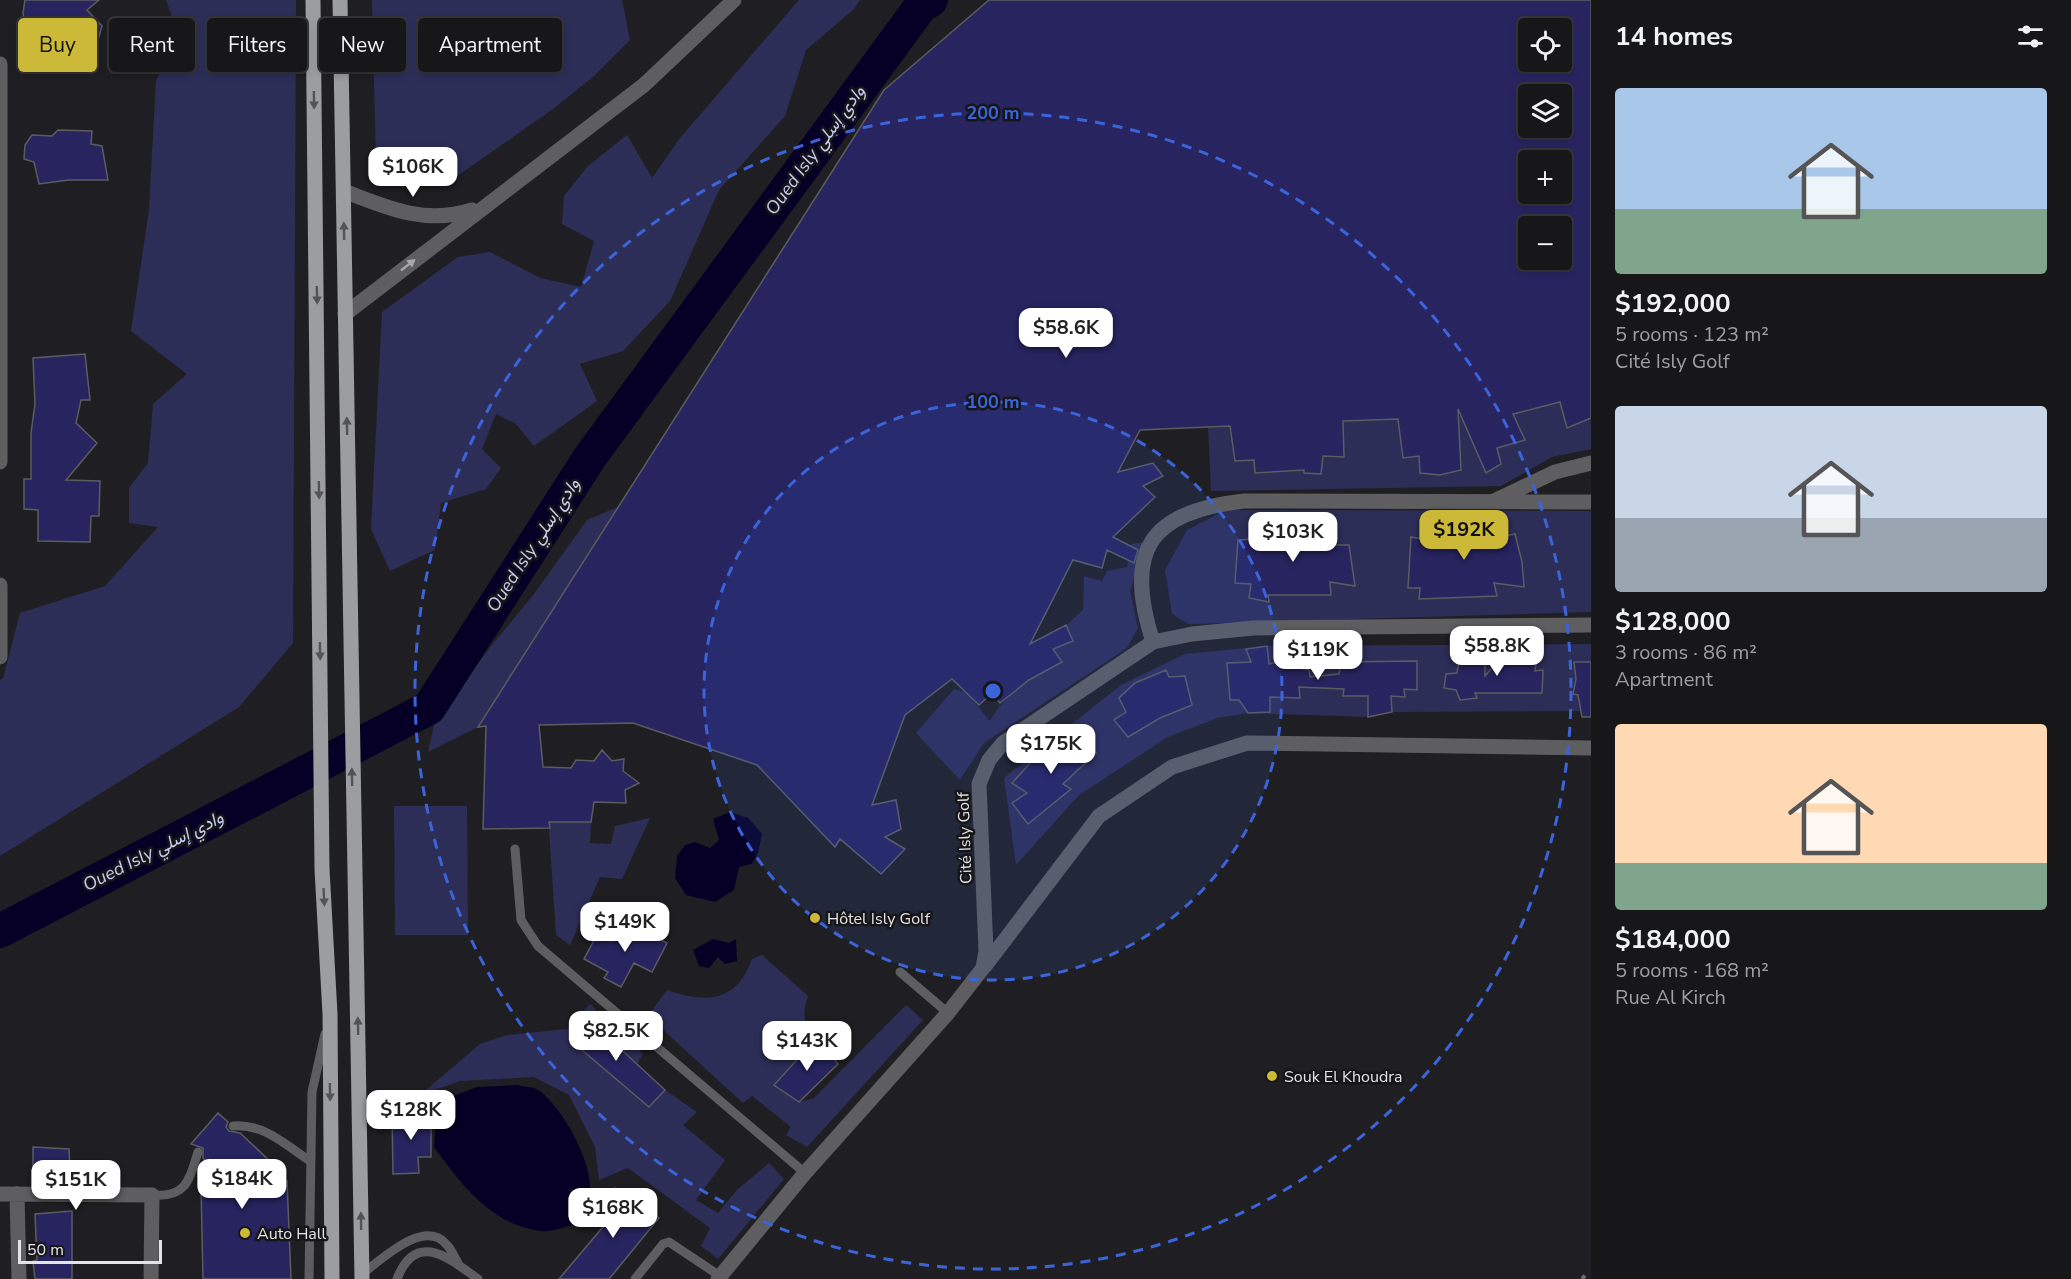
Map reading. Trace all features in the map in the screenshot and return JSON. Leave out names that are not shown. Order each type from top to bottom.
[{"type":"main road","points":[[313,0],[322,838],[330,1014],[332,1279]]},
{"type":"main road","points":[[340,0],[362,1276]]},
{"type":"street","points":[[345,314],[644,86],[734,0]]},
{"type":"street","points":[[0,64],[0,462]]},
{"type":"street","points":[[344,191],[396,211],[430,218],[454,216],[484,207]]},
{"type":"street","points":[[1488,503],[1555,472],[1591,463]]},
{"type":"street","points":[[1153,642],[1143,612],[1140,571],[1149,547],[1161,530],[1182,515],[1208,505],[1244,501],[1591,502]]},
{"type":"street","points":[[0,585],[0,657]]},
{"type":"street","name":"Cité Isly Golf","points":[[983,968],[986,951],[979,784],[989,760],[1017,732],[1153,642],[1192,634],[1253,628],[1591,625]]},
{"type":"street","points":[[719,1277],[805,1173],[948,1013],[1099,816],[1172,767],[1247,743],[1591,748]]},
{"type":"street","points":[[0,1194],[152,1195],[151,1279]]},
{"type":"street","points":[[17,1194],[19,1279]]},
{"type":"lane","points":[[515,849],[521,920],[538,946],[805,1173]]},
{"type":"lane","points":[[900,972],[948,1013]]},
{"type":"lane","points":[[309,1279],[312,1092],[330,1014]]},
{"type":"lane","points":[[233,1126],[247,1125],[263,1130],[310,1161]]},
{"type":"lane","points":[[152,1195],[171,1196],[180,1191],[198,1152]]},
{"type":"lane","points":[[362,1276],[416,1236],[432,1236],[447,1243],[459,1265]]},
{"type":"lane","points":[[635,1279],[663,1244],[669,1242],[719,1277]]},
{"type":"lane","points":[[397,1279],[402,1266],[414,1256],[428,1252],[443,1254],[478,1279]]},
{"type":"path","points":[[1582,1279],[1587,1273]]},
{"type":"shaded area","points":[[166,0],[296,0],[296,18],[207,18],[207,72],[296,72],[293,643],[239,707],[0,856],[0,680],[3,678],[20,613],[105,586],[158,527],[129,523],[129,488],[148,463],[153,404],[187,374],[131,331],[149,210],[156,81],[160,72],[195,72],[195,18],[173,18]]},
{"type":"shaded area","points":[[372,0],[622,0],[630,40],[594,76],[553,109],[450,181],[410,185],[376,159],[374,72],[406,72],[406,18],[372,18]]},
{"type":"shaded area","points":[[799,0],[860,0],[854,9],[806,50],[785,116],[719,190],[670,301],[623,351],[580,364],[597,401],[534,446],[516,424],[496,414],[482,449],[501,468],[486,489],[441,503],[435,550],[390,571],[371,529],[382,312],[458,257],[490,252],[540,278],[581,287],[594,241],[562,224],[564,196],[588,166],[627,135],[652,178],[680,138]]},
{"type":"shaded area","points":[[1591,394],[1591,449],[1552,457],[1501,486],[1211,491],[1208,427],[1512,414]]},
{"type":"shaded area","points":[[618,507],[478,727],[428,752],[435,721],[488,650],[534,594],[587,520]]},
{"type":"shaded area","points":[[1226,510],[1591,511],[1591,612],[1188,624],[1172,614],[1165,570],[1187,530]]},
{"type":"shaded area","points":[[1145,542],[1130,591],[1138,628],[1127,648],[984,743],[960,780],[916,733],[954,689],[966,692],[990,721],[1012,694],[1030,680],[1061,662],[1053,649],[1073,641],[1066,625],[1083,610],[1084,576],[1102,581],[1107,571],[1127,567],[1131,544]]},
{"type":"shaded area","points":[[1591,644],[1591,711],[1392,712],[1368,717],[1248,713],[1217,718],[1168,737],[1079,795],[1016,865],[1004,778],[1121,685],[1185,654],[1267,646]]},
{"type":"shaded area","points":[[547,799],[591,822],[590,843],[611,844],[615,826],[650,818],[622,879],[600,877],[570,945],[556,935]]},
{"type":"shaded area","points":[[394,806],[467,806],[468,935],[395,935]]},
{"type":"shaded area","points":[[730,812],[748,818],[762,834],[758,853],[752,864],[739,867],[734,890],[715,902],[686,895],[675,878],[677,856],[685,845],[695,842],[710,848],[719,840],[713,819]]},
{"type":"shaded area","points":[[713,939],[729,943],[736,939],[737,961],[725,964],[718,957],[709,968],[699,966],[693,950]]},
{"type":"shaded area","points":[[762,955],[808,996],[804,1014],[816,1039],[774,1085],[799,1102],[814,1098],[906,1005],[923,1020],[807,1147],[786,1135],[791,1127],[752,1096],[743,1103],[648,1016],[667,990],[707,998],[729,991],[746,973],[752,959]]},
{"type":"shaded area","points":[[590,1004],[643,1054],[637,1065],[587,1018],[570,1039],[665,1090],[697,1112],[683,1125],[725,1160],[696,1200],[718,1213],[737,1190],[769,1163],[784,1179],[718,1259],[701,1246],[710,1228],[628,1168],[599,1180],[595,1147],[569,1095],[534,1077],[460,1081],[420,1095],[480,1044],[507,1035],[567,1029]]},
{"type":"shaded area","points":[[518,1085],[538,1090],[550,1100],[570,1128],[585,1161],[590,1193],[586,1209],[573,1225],[541,1231],[507,1221],[479,1201],[434,1147],[436,1116],[445,1099],[477,1087]]},
{"type":"building","points":[[25,0],[99,0],[87,10],[94,18],[24,18]]},
{"type":"building","points":[[989,0],[1591,0],[1591,418],[1567,428],[1560,402],[1513,414],[1525,440],[1497,448],[1501,464],[1486,473],[1458,409],[1461,470],[1440,475],[1420,473],[1419,456],[1403,458],[1398,419],[1343,421],[1344,457],[1323,456],[1321,474],[1304,473],[1304,470],[1255,473],[1254,460],[1235,461],[1230,426],[1140,430],[1118,472],[1153,463],[1163,476],[1143,486],[1155,497],[1113,537],[1138,550],[1134,563],[1107,550],[1102,568],[1073,560],[1030,644],[1066,625],[1073,641],[1053,649],[1062,662],[1029,680],[1000,703],[992,693],[979,705],[952,679],[905,715],[872,805],[896,800],[901,829],[885,837],[905,849],[881,874],[840,839],[835,847],[757,765],[633,723],[539,725],[543,767],[571,768],[576,760],[594,761],[602,750],[612,761],[624,759],[623,771],[639,783],[625,790],[626,803],[594,802],[591,822],[549,822],[550,828],[483,829],[486,726],[478,727],[884,90]]},
{"type":"building","points":[[97,21],[102,26],[97,40]]},
{"type":"building","points":[[58,130],[92,131],[91,144],[102,146],[108,180],[69,180],[39,184],[34,162],[24,159],[25,145],[32,135],[52,136]]},
{"type":"building","points":[[85,354],[90,400],[81,400],[76,423],[97,443],[66,480],[100,481],[99,516],[91,516],[90,542],[38,541],[38,510],[24,509],[24,479],[31,479],[31,433],[35,404],[33,358]]},
{"type":"building","points":[[1457,521],[1502,523],[1500,537],[1515,534],[1522,562],[1524,587],[1494,583],[1497,596],[1419,599],[1420,588],[1408,588],[1411,537],[1427,540],[1428,524]]},
{"type":"building","points":[[1298,525],[1336,529],[1329,545],[1349,545],[1355,586],[1330,582],[1331,595],[1268,595],[1269,602],[1249,598],[1251,584],[1235,583],[1238,540],[1255,539],[1254,526],[1298,532]]},
{"type":"building","points":[[1267,646],[1269,664],[1300,657],[1299,668],[1309,670],[1310,677],[1339,674],[1342,662],[1417,661],[1417,690],[1404,689],[1405,697],[1391,696],[1392,712],[1368,717],[1368,696],[1343,696],[1344,689],[1299,687],[1300,698],[1270,697],[1270,712],[1248,713],[1239,700],[1230,700],[1227,663],[1251,662],[1246,649]]},
{"type":"building","points":[[1506,652],[1537,655],[1535,671],[1543,670],[1542,693],[1475,693],[1477,698],[1460,700],[1456,690],[1444,688],[1446,674],[1457,673],[1459,662],[1485,659],[1485,676]]},
{"type":"building","points":[[1574,662],[1591,662],[1591,717],[1582,717],[1578,695],[1573,694],[1576,679]]},
{"type":"building","points":[[1166,670],[1169,677],[1185,676],[1192,705],[1160,718],[1128,737],[1114,720],[1126,712],[1119,698],[1135,683]]},
{"type":"building","points":[[1072,730],[1077,743],[1086,737],[1096,753],[1063,784],[1071,789],[1028,824],[1012,803],[1027,793],[1012,783],[1033,760],[1050,750],[1049,748]]},
{"type":"building","points":[[633,924],[667,943],[652,972],[634,963],[621,987],[604,978],[608,972],[584,959],[598,933],[611,941],[619,928],[628,933]]},
{"type":"building","points":[[587,1018],[665,1090],[649,1107],[569,1039]]},
{"type":"building","points":[[816,1039],[838,1064],[799,1102],[774,1085]]},
{"type":"building","name":"Auto Hall","points":[[218,1113],[228,1122],[226,1127],[229,1131],[240,1133],[273,1164],[271,1178],[287,1181],[291,1279],[203,1279],[201,1187],[228,1187],[203,1158],[203,1148],[191,1144]]},
{"type":"building","points":[[431,1113],[431,1157],[418,1157],[419,1173],[393,1174],[392,1114]]},
{"type":"building","points":[[33,1147],[69,1149],[70,1174],[33,1172]]},
{"type":"building","points":[[615,1188],[659,1218],[609,1279],[559,1279],[613,1215],[599,1201]]},
{"type":"building","points":[[72,1211],[72,1279],[35,1279],[33,1261],[37,1260],[35,1214]]},
{"type":"waterway","name":"Oued Isly وادي إسلي","points":[[0,931],[429,708],[590,457],[921,6],[931,0]]},
{"type":"place","name":"Hôtel Isly Golf","points":[[815,918]]},
{"type":"place","name":"Souk El Khoudra","points":[[1272,1076]]},
{"type":"place","name":"Auto Hall","points":[[245,1233]]}]
